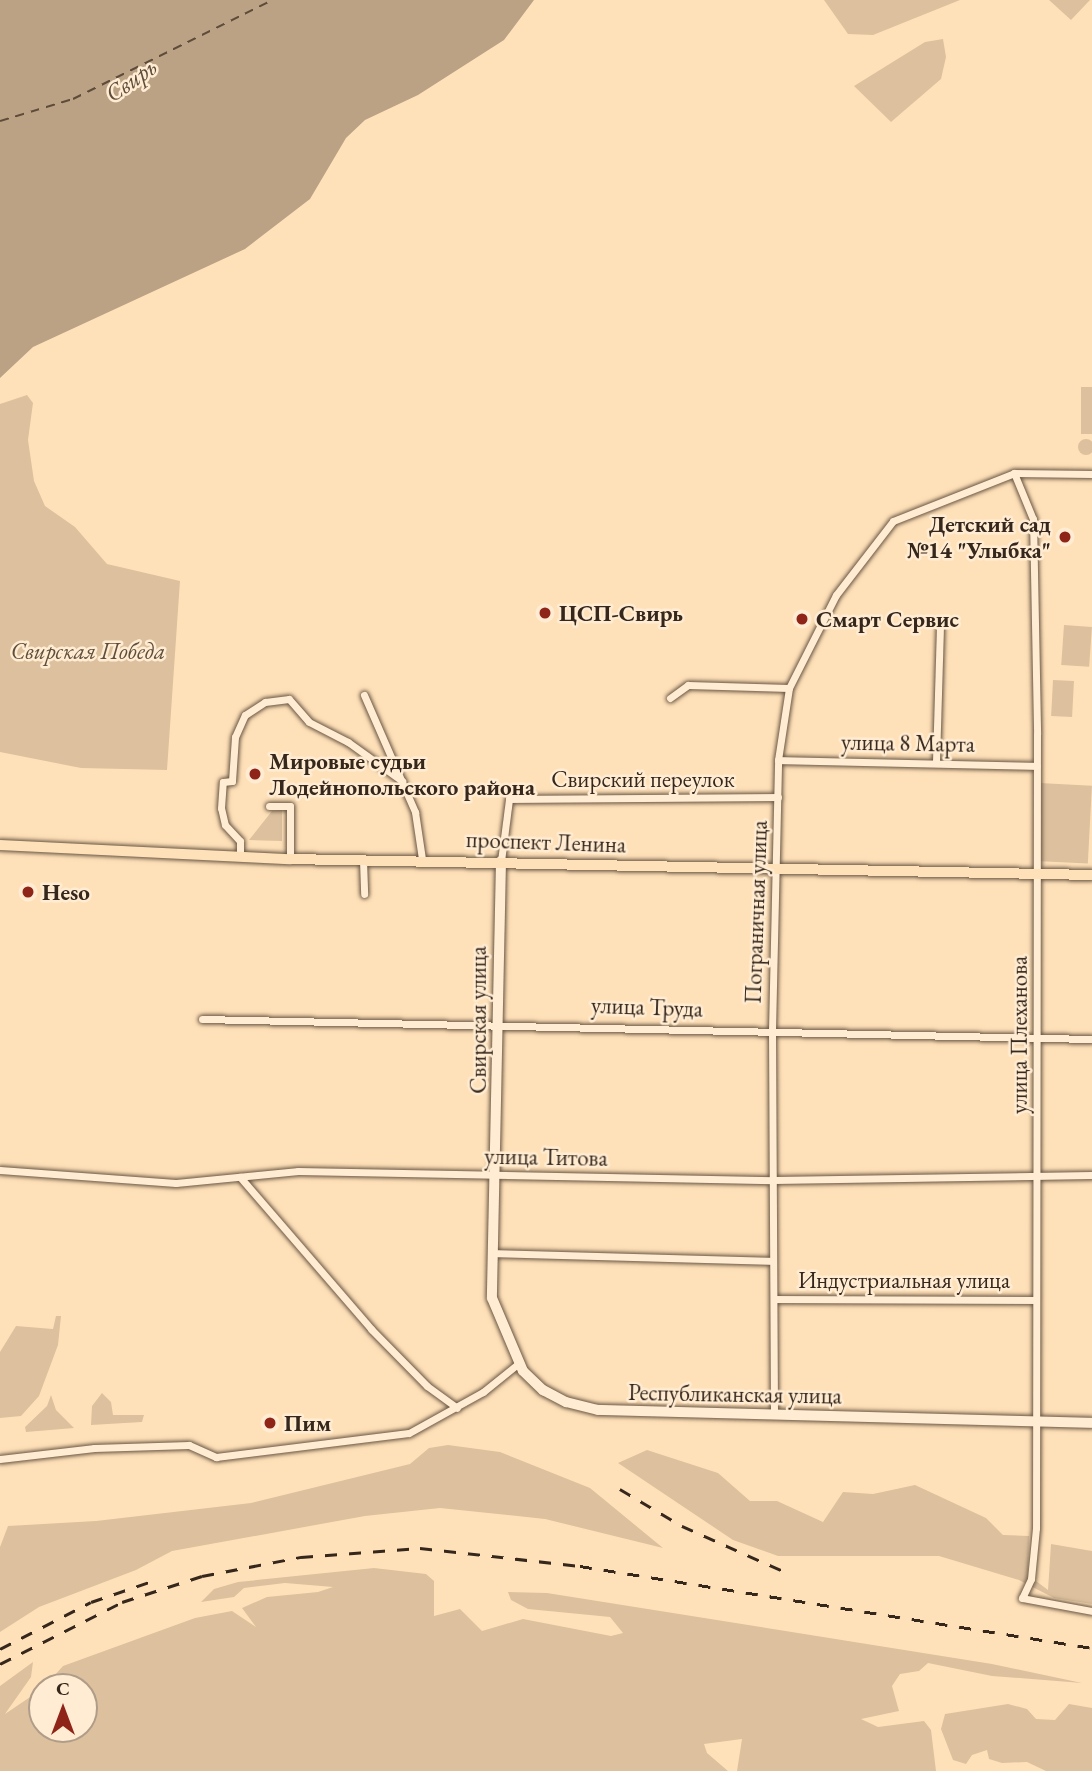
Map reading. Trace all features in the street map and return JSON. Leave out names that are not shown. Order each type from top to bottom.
[{"type":"main road","name":"проспект Ленина","points":[[0,845],[290,859],[422,859],[1092,875]]},
{"type":"street","points":[[1014,473],[1092,474]]},
{"type":"street","name":"Пограничная улица","points":[[774,1412],[772,1030],[778,868],[778,760],[789,688],[836,595],[893,521],[1014,473]]},
{"type":"street","name":"улица Плеханова","points":[[1014,473],[1033,519],[1038,873],[1038,1175],[1033,1423],[1036,1528],[1031,1579],[1022,1598],[1092,1611]]},
{"type":"street","points":[[936,761],[940,627]]},
{"type":"street","points":[[670,698],[688,685],[789,688]]},
{"type":"street","points":[[364,695],[415,812],[422,859]]},
{"type":"street","points":[[240,857],[240,841],[225,825],[221,808],[223,782],[232,781],[235,737],[245,715],[265,702],[289,699],[309,722],[348,742],[402,781]]},
{"type":"street","name":"улица 8 Марта","points":[[778,760],[936,761],[1037,766]]},
{"type":"street","name":"Свирский переулок","points":[[509,799],[778,797]]},
{"type":"street","name":"Свирская улица","points":[[493,1248],[501,861],[509,799]]},
{"type":"street","points":[[269,806],[290,806],[290,859]]},
{"type":"street","points":[[363,860],[364,894]]},
{"type":"street","name":"улица Труда","points":[[202,1019],[498,1022],[1092,1039]]},
{"type":"street","name":"улица Титова","points":[[0,1170],[176,1183],[298,1171],[774,1180],[1092,1175]]},
{"type":"street","points":[[240,1177],[371,1329],[427,1385],[457,1408]]},
{"type":"street","points":[[493,1248],[773,1261]]},
{"type":"street","name":"Республиканская улица","points":[[493,1248],[492,1298],[519,1363],[543,1390],[566,1402],[598,1410],[774,1412],[1092,1423]]},
{"type":"street","name":"Индустриальная улица","points":[[774,1299],[1034,1300]]},
{"type":"street","points":[[0,1459],[94,1448],[189,1445],[216,1457],[409,1433],[502,1380],[519,1363]]},
{"type":"green space","points":[[824,0],[960,0],[873,35],[848,34]]},
{"type":"green space","points":[[1049,0],[1090,0],[1071,20]]},
{"type":"green space","points":[[943,39],[946,57],[941,79],[891,122],[854,86],[925,42]]},
{"type":"green space","points":[[1081,387],[1092,387],[1092,434],[1081,434]]},
{"type":"green space","name":"Свирская Победа","points":[[27,395],[33,403],[28,440],[34,481],[45,506],[75,527],[107,564],[180,581],[167,770],[81,768],[0,752],[0,404]]},
{"type":"green space","points":[[1083,439],[1089,439],[1094,447],[1092,453],[1083,455],[1078,450],[1078,444]]},
{"type":"green space","points":[[1064,625],[1092,627],[1089,667],[1061,665]]},
{"type":"green space","points":[[1053,680],[1074,681],[1072,717],[1051,716]]},
{"type":"green space","points":[[1040,783],[1092,786],[1088,864],[1036,861]]},
{"type":"green space","points":[[282,810],[282,841],[249,840],[272,811]]},
{"type":"green space","points":[[56,1316],[61,1316],[58,1345],[39,1396],[21,1416],[0,1418],[0,1352],[16,1326],[53,1329]]},
{"type":"green space","points":[[102,1393],[111,1402],[113,1415],[144,1415],[142,1422],[91,1425],[92,1406]]},
{"type":"green space","points":[[51,1395],[56,1410],[74,1428],[26,1432],[25,1427],[47,1406]]},
{"type":"green space","points":[[448,1445],[500,1452],[590,1488],[663,1548],[545,1519],[440,1508],[365,1516],[172,1551],[136,1570],[39,1607],[0,1632],[0,1547],[8,1526],[96,1521],[251,1503],[410,1464],[429,1448]]},
{"type":"green space","points":[[647,1450],[718,1473],[750,1501],[777,1501],[823,1522],[843,1492],[873,1494],[915,1485],[986,1518],[1003,1535],[1029,1536],[1028,1575],[1048,1590],[1051,1544],[1092,1551],[1092,1604],[1054,1598],[1019,1580],[939,1556],[778,1556],[733,1540],[618,1463]]},
{"type":"green space","points":[[374,1568],[426,1574],[434,1581],[434,1616],[460,1609],[482,1631],[523,1619],[611,1636],[623,1633],[610,1617],[528,1609],[511,1600],[508,1592],[547,1593],[992,1664],[1082,1683],[992,1676],[928,1663],[919,1671],[900,1674],[892,1686],[899,1711],[861,1719],[878,1727],[924,1721],[931,1730],[936,1771],[737,1771],[742,1739],[704,1744],[707,1753],[728,1771],[0,1771],[0,1686],[33,1662],[28,1681],[5,1714],[28,1698],[28,1743],[98,1743],[98,1673],[57,1673],[63,1666],[195,1618],[232,1611],[256,1627],[242,1608],[267,1597],[318,1592],[333,1587],[285,1583],[244,1588],[234,1597],[201,1602],[214,1589],[238,1582]]},
{"type":"green space","points":[[1008,1704],[1027,1709],[1036,1719],[1055,1720],[1069,1704],[1092,1708],[1092,1771],[1046,1771],[1027,1762],[1002,1763],[989,1759],[987,1750],[972,1755],[966,1764],[953,1760],[941,1729],[945,1714]]},
{"type":"water","name":"Свирь","points":[[0,0],[534,0],[504,40],[418,95],[365,120],[346,138],[310,199],[245,249],[33,347],[0,378]]},
{"type":"ferry route","points":[[0,121],[73,99],[272,0]]},
{"type":"railway","points":[[620,1489],[682,1526],[790,1574]]},
{"type":"railway","points":[[0,1664],[122,1602],[202,1576],[301,1557],[420,1548],[580,1566],[1092,1648]]},
{"type":"railway","points":[[0,1649],[91,1602],[152,1581]]},
{"type":"place","name":"Детский сад №14 \"Улыбка\"","points":[[1065,537]]},
{"type":"place","name":"ЦСП-Свирь","points":[[545,613]]},
{"type":"place","name":"Смарт Сервис","points":[[802,619]]},
{"type":"place","name":"Мировые судьи Лодейнопольского района","points":[[255,774]]},
{"type":"place","name":"Heso","points":[[28,892]]},
{"type":"place","name":"Пим","points":[[270,1423]]}]
